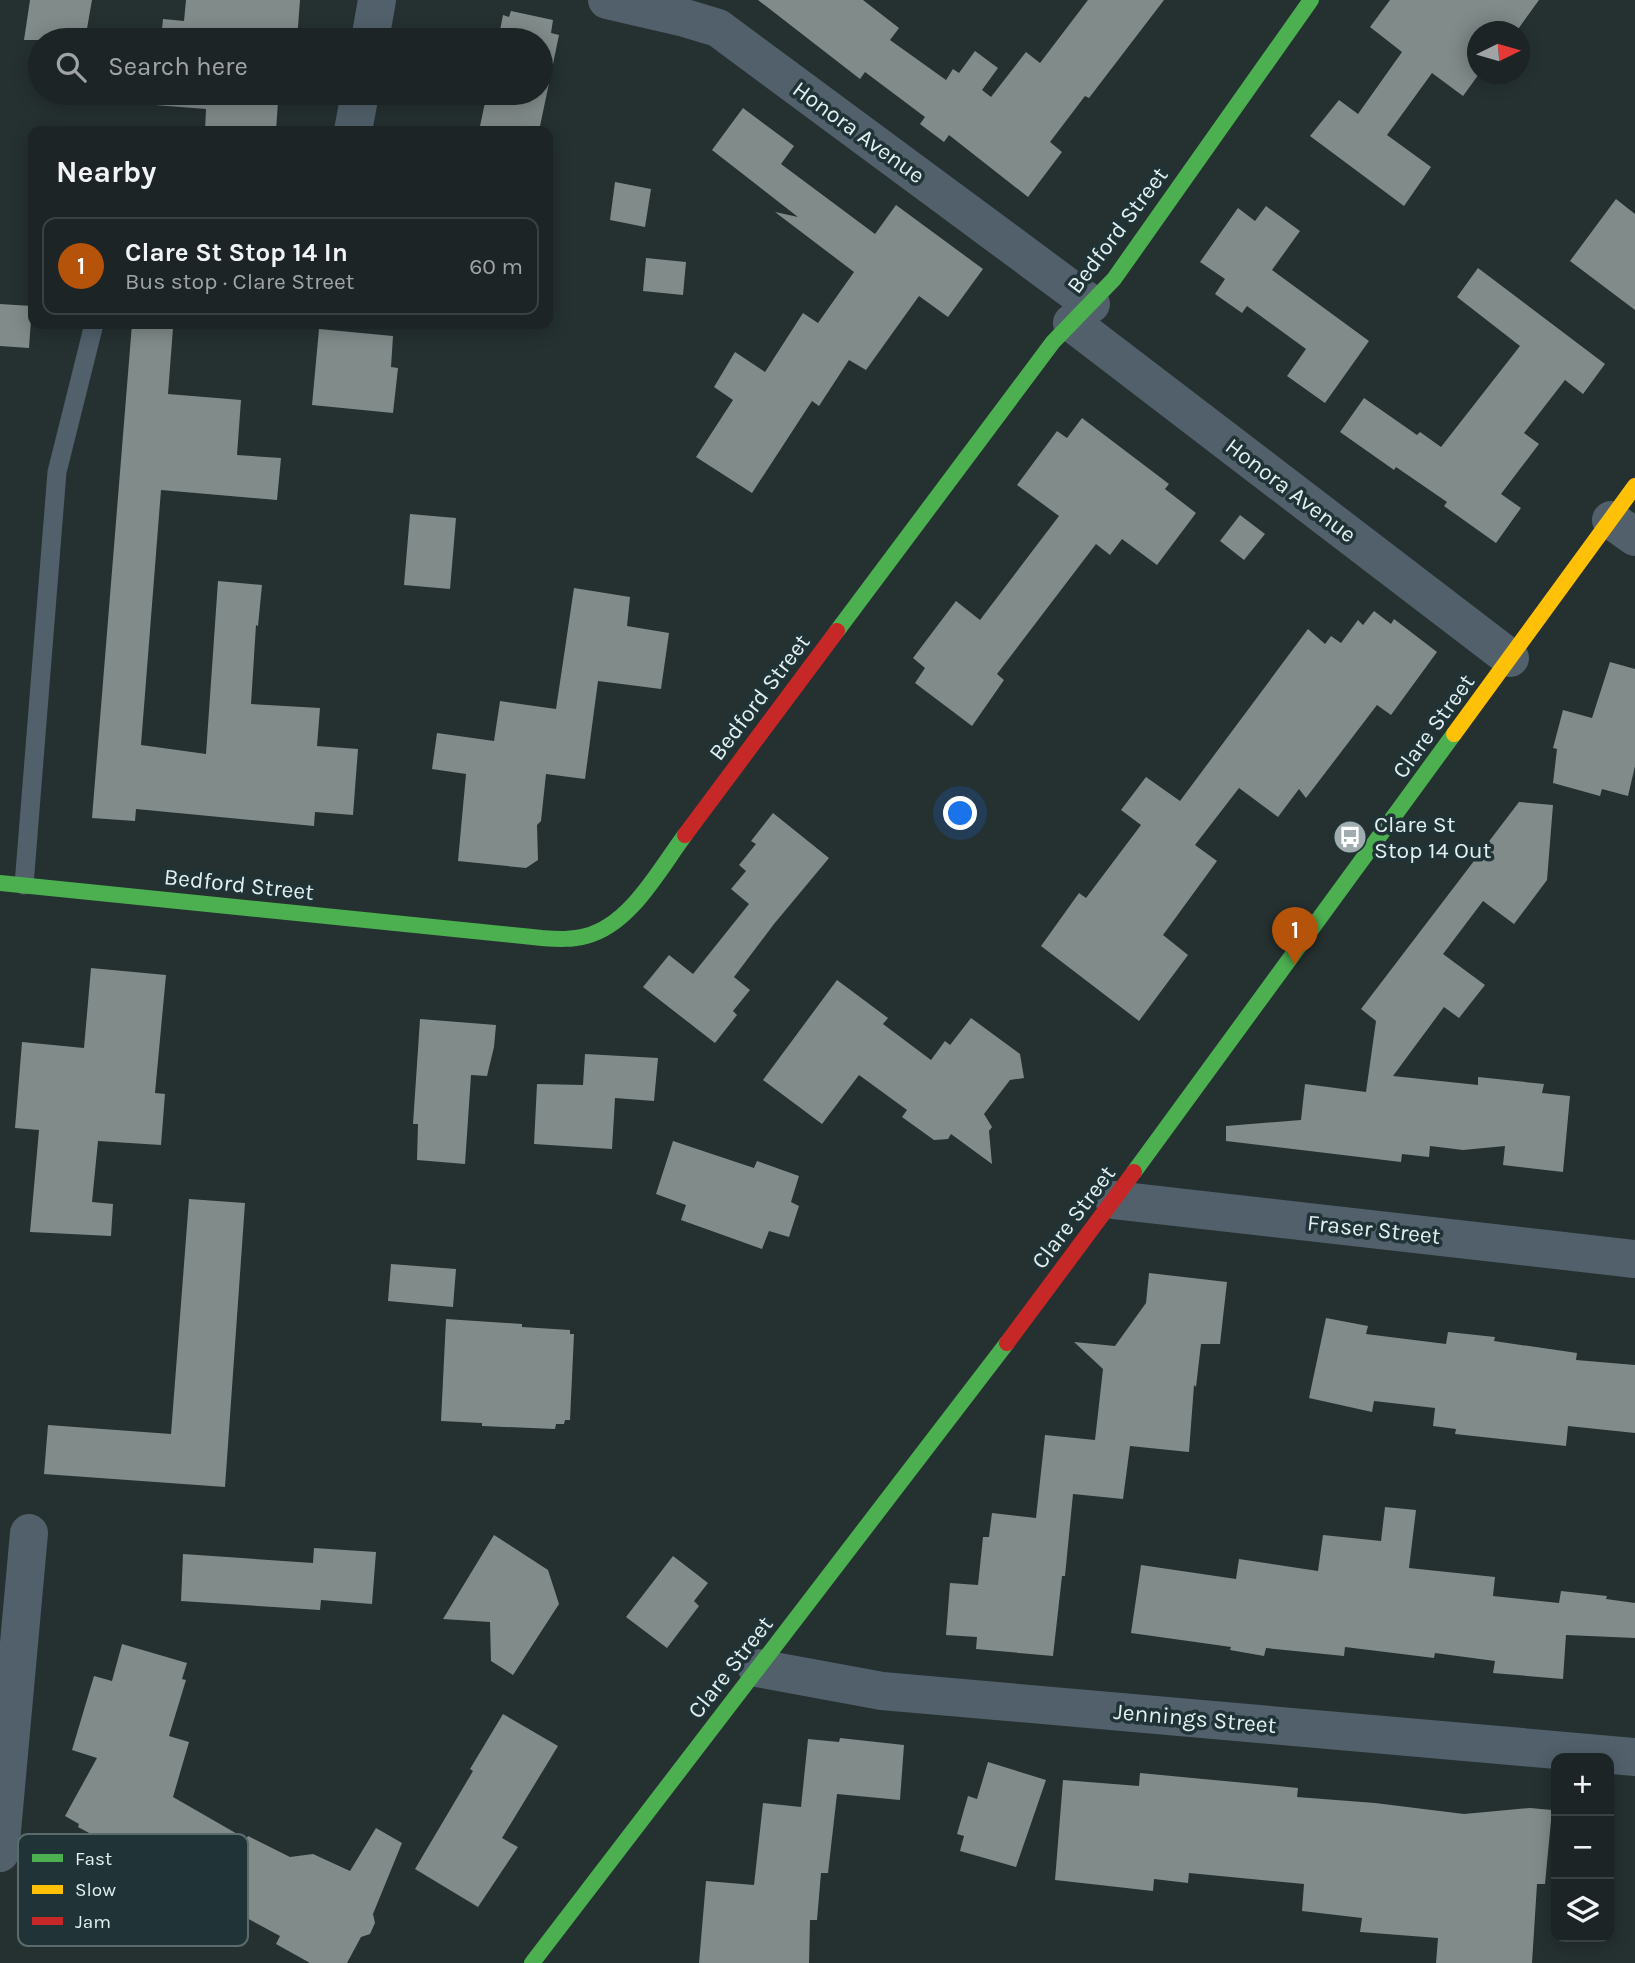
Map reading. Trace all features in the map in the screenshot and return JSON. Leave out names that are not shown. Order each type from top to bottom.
[{"type":"street","points":[[372,28],[377,0]]},
{"type":"street","name":"Honora Avenue","points":[[607,0],[685,18],[719,29],[1082,313],[1510,658]]},
{"type":"street","name":"Bedford Street","points":[[0,883],[542,938],[574,940],[604,931],[629,910],[1045,353],[1114,279],[1311,0]]},
{"type":"street","points":[[354,126],[358,105]]},
{"type":"street","name":"Clare Street","points":[[532,1963],[936,1438],[1114,1200],[1510,658],[1623,529],[1635,486]]},
{"type":"street","name":"Fraser Street","points":[[1114,1200],[1635,1259]]},
{"type":"street","points":[[0,1853],[29,1534]]},
{"type":"street","name":"Jennings Street","points":[[757,1668],[882,1691],[1635,1757]]},
{"type":"lane","points":[[24,885],[57,472],[93,329]]},
{"type":"building","points":[[30,0],[92,0],[87,28],[28,28],[28,40],[24,40]]},
{"type":"building","points":[[186,0],[300,0],[298,28],[162,28],[163,19],[184,21]]},
{"type":"building","points":[[758,0],[863,0],[899,28],[890,40],[946,80],[953,69],[959,73],[975,51],[998,68],[982,90],[991,97],[1026,52],[1040,63],[1088,0],[1164,0],[1089,98],[1085,96],[1050,142],[1062,152],[1028,197],[949,135],[944,142],[920,124],[925,117],[865,72],[860,79]]},
{"type":"building","points":[[1390,0],[1539,0],[1524,21],[1467,21],[1467,84],[1472,84],[1463,96],[1432,73],[1387,135],[1431,167],[1404,206],[1310,136],[1339,100],[1358,114],[1402,52],[1370,27]]},
{"type":"building","points":[[511,11],[553,20],[552,28],[500,28],[503,15],[509,17]]},
{"type":"building","points":[[553,34],[559,35],[553,64]]},
{"type":"building","points":[[155,105],[278,105],[276,126],[205,126],[206,109]]},
{"type":"building","points":[[484,105],[544,105],[540,126],[480,126]]},
{"type":"building","points":[[743,108],[794,146],[781,164],[875,234],[896,205],[983,269],[948,317],[919,296],[866,370],[849,360],[819,406],[812,401],[752,493],[696,457],[733,400],[714,387],[735,352],[765,372],[803,313],[818,323],[854,272],[775,212],[798,217],[712,150]]},
{"type":"building","points":[[615,182],[651,189],[645,227],[610,220]]},
{"type":"building","points":[[1616,199],[1635,214],[1635,310],[1570,261]]},
{"type":"building","points":[[1266,206],[1300,231],[1272,270],[1369,341],[1325,403],[1287,376],[1306,349],[1247,306],[1242,313],[1215,294],[1225,279],[1200,262],[1238,208],[1255,221]]},
{"type":"building","points":[[646,258],[686,262],[683,295],[643,291]]},
{"type":"building","points":[[1478,268],[1605,364],[1583,394],[1565,380],[1524,433],[1539,444],[1501,494],[1521,508],[1496,543],[1444,506],[1447,502],[1396,467],[1394,470],[1340,432],[1364,398],[1417,435],[1420,432],[1441,447],[1520,346],[1457,297]]},
{"type":"building","points":[[0,304],[28,306],[29,348],[0,346]]},
{"type":"building","points":[[132,329],[173,329],[168,394],[241,400],[237,455],[281,458],[277,500],[161,490],[141,745],[206,754],[218,581],[262,585],[258,626],[256,625],[251,704],[320,708],[317,746],[358,749],[353,815],[315,812],[314,826],[136,809],[135,821],[92,818]]},
{"type":"building","points":[[319,329],[393,336],[391,367],[398,368],[393,413],[312,405]]},
{"type":"building","points":[[1082,418],[1169,484],[1165,489],[1196,513],[1157,565],[1122,539],[1110,555],[1096,544],[997,674],[1004,680],[972,726],[915,683],[925,668],[913,658],[956,601],[980,620],[1059,516],[1017,485],[1057,431],[1067,438]]},
{"type":"building","points":[[410,514],[456,518],[450,589],[404,585]]},
{"type":"building","points":[[1240,515],[1265,534],[1244,560],[1220,541]]},
{"type":"building","points":[[574,588],[630,597],[627,626],[669,633],[661,689],[598,681],[585,779],[546,774],[541,821],[537,825],[538,860],[526,868],[458,861],[466,774],[432,769],[437,733],[494,741],[500,701],[556,709]]},
{"type":"building","points":[[1374,611],[1391,624],[1394,619],[1437,652],[1391,715],[1377,705],[1306,798],[1299,789],[1278,817],[1239,788],[1195,845],[1217,861],[1163,935],[1188,955],[1139,1021],[1041,946],[1079,893],[1086,898],[1141,825],[1121,810],[1146,777],[1180,801],[1308,629],[1325,644],[1331,636],[1341,643],[1358,620],[1363,625]]},
{"type":"building","points":[[1610,662],[1635,669],[1635,766],[1628,796],[1602,789],[1600,796],[1553,783],[1557,749],[1553,748],[1563,710],[1592,718]]},
{"type":"building","points":[[1519,802],[1553,805],[1547,880],[1514,924],[1483,901],[1443,954],[1485,985],[1459,1018],[1444,1007],[1393,1076],[1478,1085],[1478,1077],[1544,1084],[1542,1093],[1570,1096],[1563,1172],[1503,1165],[1505,1146],[1463,1150],[1430,1146],[1429,1157],[1402,1154],[1401,1162],[1226,1141],[1226,1126],[1301,1120],[1305,1084],[1366,1092],[1376,1021],[1361,1009]]},
{"type":"building","points":[[773,813],[829,858],[734,977],[750,990],[733,1011],[737,1015],[715,1043],[643,987],[669,955],[693,974],[749,904],[731,889],[746,871],[739,865],[756,844],[751,841]]},
{"type":"building","points":[[91,968],[166,975],[155,1093],[165,1094],[161,1145],[98,1141],[92,1202],[113,1204],[111,1236],[30,1232],[39,1130],[15,1128],[22,1042],[84,1048]]},
{"type":"building","points":[[837,980],[888,1018],[883,1024],[931,1060],[945,1041],[950,1045],[971,1018],[1020,1054],[1024,1078],[1010,1080],[984,1114],[992,1127],[989,1131],[992,1164],[951,1134],[948,1139],[934,1140],[902,1117],[907,1110],[859,1075],[822,1124],[763,1080]]},
{"type":"building","points":[[420,1019],[496,1025],[487,1076],[471,1075],[465,1164],[417,1160],[418,1124],[413,1124]]},
{"type":"building","points":[[585,1054],[658,1058],[654,1101],[615,1098],[612,1149],[534,1144],[537,1084],[583,1085]]},
{"type":"building","points":[[673,1141],[754,1168],[757,1161],[799,1176],[791,1202],[799,1206],[789,1237],[769,1231],[762,1249],[681,1220],[686,1205],[656,1194]]},
{"type":"building","points":[[189,1199],[245,1203],[225,1487],[44,1474],[48,1425],[171,1434]]},
{"type":"building","points":[[391,1264],[456,1269],[453,1307],[388,1301]]},
{"type":"building","points":[[1149,1273],[1227,1282],[1220,1344],[1201,1344],[1196,1387],[1194,1385],[1189,1452],[1130,1446],[1123,1499],[1073,1494],[1065,1576],[1062,1576],[1053,1656],[976,1649],[977,1637],[946,1635],[950,1583],[978,1585],[983,1537],[989,1537],[992,1513],[1036,1518],[1045,1435],[1095,1440],[1103,1369],[1074,1342],[1115,1346],[1146,1303]]},
{"type":"building","points":[[1326,1318],[1368,1326],[1366,1334],[1446,1344],[1448,1332],[1495,1337],[1494,1341],[1577,1353],[1576,1360],[1635,1365],[1635,1433],[1568,1426],[1566,1446],[1455,1434],[1456,1429],[1433,1426],[1435,1408],[1374,1401],[1372,1412],[1309,1398]]},
{"type":"building","points":[[446,1319],[570,1330],[570,1334],[574,1334],[570,1420],[565,1420],[564,1424],[556,1424],[555,1429],[482,1426],[482,1423],[441,1421]]},
{"type":"building","points":[[1385,1507],[1416,1510],[1409,1568],[1495,1577],[1493,1596],[1559,1603],[1561,1591],[1607,1596],[1606,1599],[1635,1603],[1635,1638],[1566,1635],[1563,1679],[1493,1673],[1495,1661],[1435,1653],[1434,1658],[1345,1647],[1344,1656],[1266,1648],[1264,1656],[1230,1650],[1231,1647],[1131,1633],[1141,1565],[1236,1579],[1239,1559],[1318,1571],[1323,1535],[1381,1541]]},
{"type":"building","points":[[494,1535],[548,1570],[559,1604],[513,1675],[491,1661],[490,1622],[443,1619]]},
{"type":"building","points":[[314,1548],[376,1552],[372,1604],[321,1600],[320,1610],[181,1601],[183,1554],[313,1563]]},
{"type":"building","points":[[673,1556],[708,1583],[694,1601],[699,1606],[667,1648],[626,1617]]},
{"type":"building","points":[[122,1644],[187,1663],[182,1679],[186,1680],[169,1736],[189,1742],[173,1797],[237,1834],[91,1834],[65,1816],[97,1758],[72,1750],[94,1676],[112,1681]]},
{"type":"building","points":[[503,1714],[558,1746],[502,1838],[518,1847],[478,1907],[415,1869]]},
{"type":"building","points":[[840,1738],[904,1745],[900,1800],[837,1794],[828,1873],[821,1873],[817,1920],[810,1920],[809,1963],[699,1963],[706,1881],[754,1885],[763,1803],[801,1807],[808,1739],[839,1742]]},
{"type":"building","points":[[988,1762],[1046,1780],[1016,1867],[960,1851],[964,1836],[957,1834],[968,1796],[977,1799]]},
{"type":"building","points":[[1140,1773],[1298,1788],[1297,1797],[1464,1814],[1530,1808],[1551,1810],[1545,1884],[1537,1884],[1532,1963],[1436,1963],[1438,1938],[1360,1932],[1362,1918],[1302,1911],[1304,1884],[1189,1873],[1188,1883],[1154,1879],[1153,1891],[1055,1880],[1063,1780],[1139,1786]]},
{"type":"building","points":[[376,1828],[402,1843],[373,1914],[375,1923],[370,1934],[361,1937],[347,1963],[310,1963],[276,1944],[280,1936],[248,1919],[248,1836],[290,1857],[313,1854],[350,1871]]},
{"type":"traffic: fast","points":[[837,631],[1053,342],[1114,279],[1311,0]]},
{"type":"traffic: fast","points":[[1134,1172],[1454,734]]},
{"type":"traffic: fast","points":[[0,883],[570,939],[602,930],[630,908],[685,835]]},
{"type":"traffic: fast","points":[[532,1963],[1007,1343]]},
{"type":"traffic: slow","points":[[1454,734],[1635,486]]},
{"type":"traffic: jam","points":[[685,835],[837,631]]},
{"type":"traffic: jam","points":[[1007,1343],[1134,1172]]},
{"type":"place","name":"Clare St Stop 14 Out","points":[[1350,837]]},
{"type":"place","name":"Clare St Stop 14 In","points":[[1295,965]]}]
